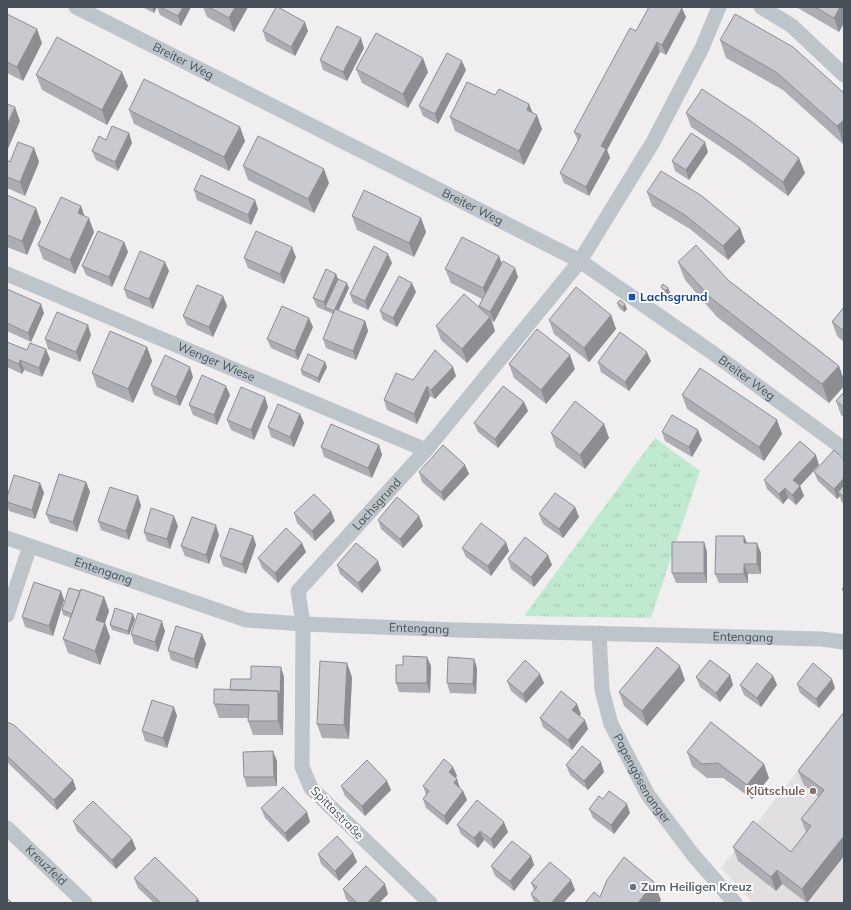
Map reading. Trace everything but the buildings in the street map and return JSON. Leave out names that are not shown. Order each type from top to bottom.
[{"type":"street","name":"Breiter Weg","points":[[76,7],[580,261],[710,351],[844,449]]},
{"type":"street","name":"Lachsgrund","points":[[303,624],[298,591],[426,450],[580,261],[653,142],[702,48],[719,7]]},
{"type":"street","points":[[761,7],[792,26],[844,75]]},
{"type":"street","name":"Wenger Wiese","points":[[7,274],[426,450]]},
{"type":"street","name":"Entengang","points":[[7,538],[246,620],[303,624],[457,630],[821,639],[844,642]]},
{"type":"street","points":[[7,615],[30,546]]},
{"type":"street","name":"Spittastraße","points":[[303,624],[302,767],[310,788],[430,903]]},
{"type":"street","name":"Papengösenanger","points":[[599,633],[602,690],[611,724],[648,795],[694,856],[735,903]]},
{"type":"street","name":"Kreuzfeld","points":[[7,828],[85,903]]},
{"type":"shaded area","name":"Klütschule","points":[[844,713],[844,903],[753,903],[721,868]]},
{"type":"green space","points":[[655,438],[700,471],[651,618],[524,616]]},
{"type":"place","name":"Lachsgrund","points":[[632,297]]},
{"type":"place","name":"Klütschule","points":[[813,791]]},
{"type":"place","name":"Zum Heiligen Kreuz","points":[[633,887]]}]
